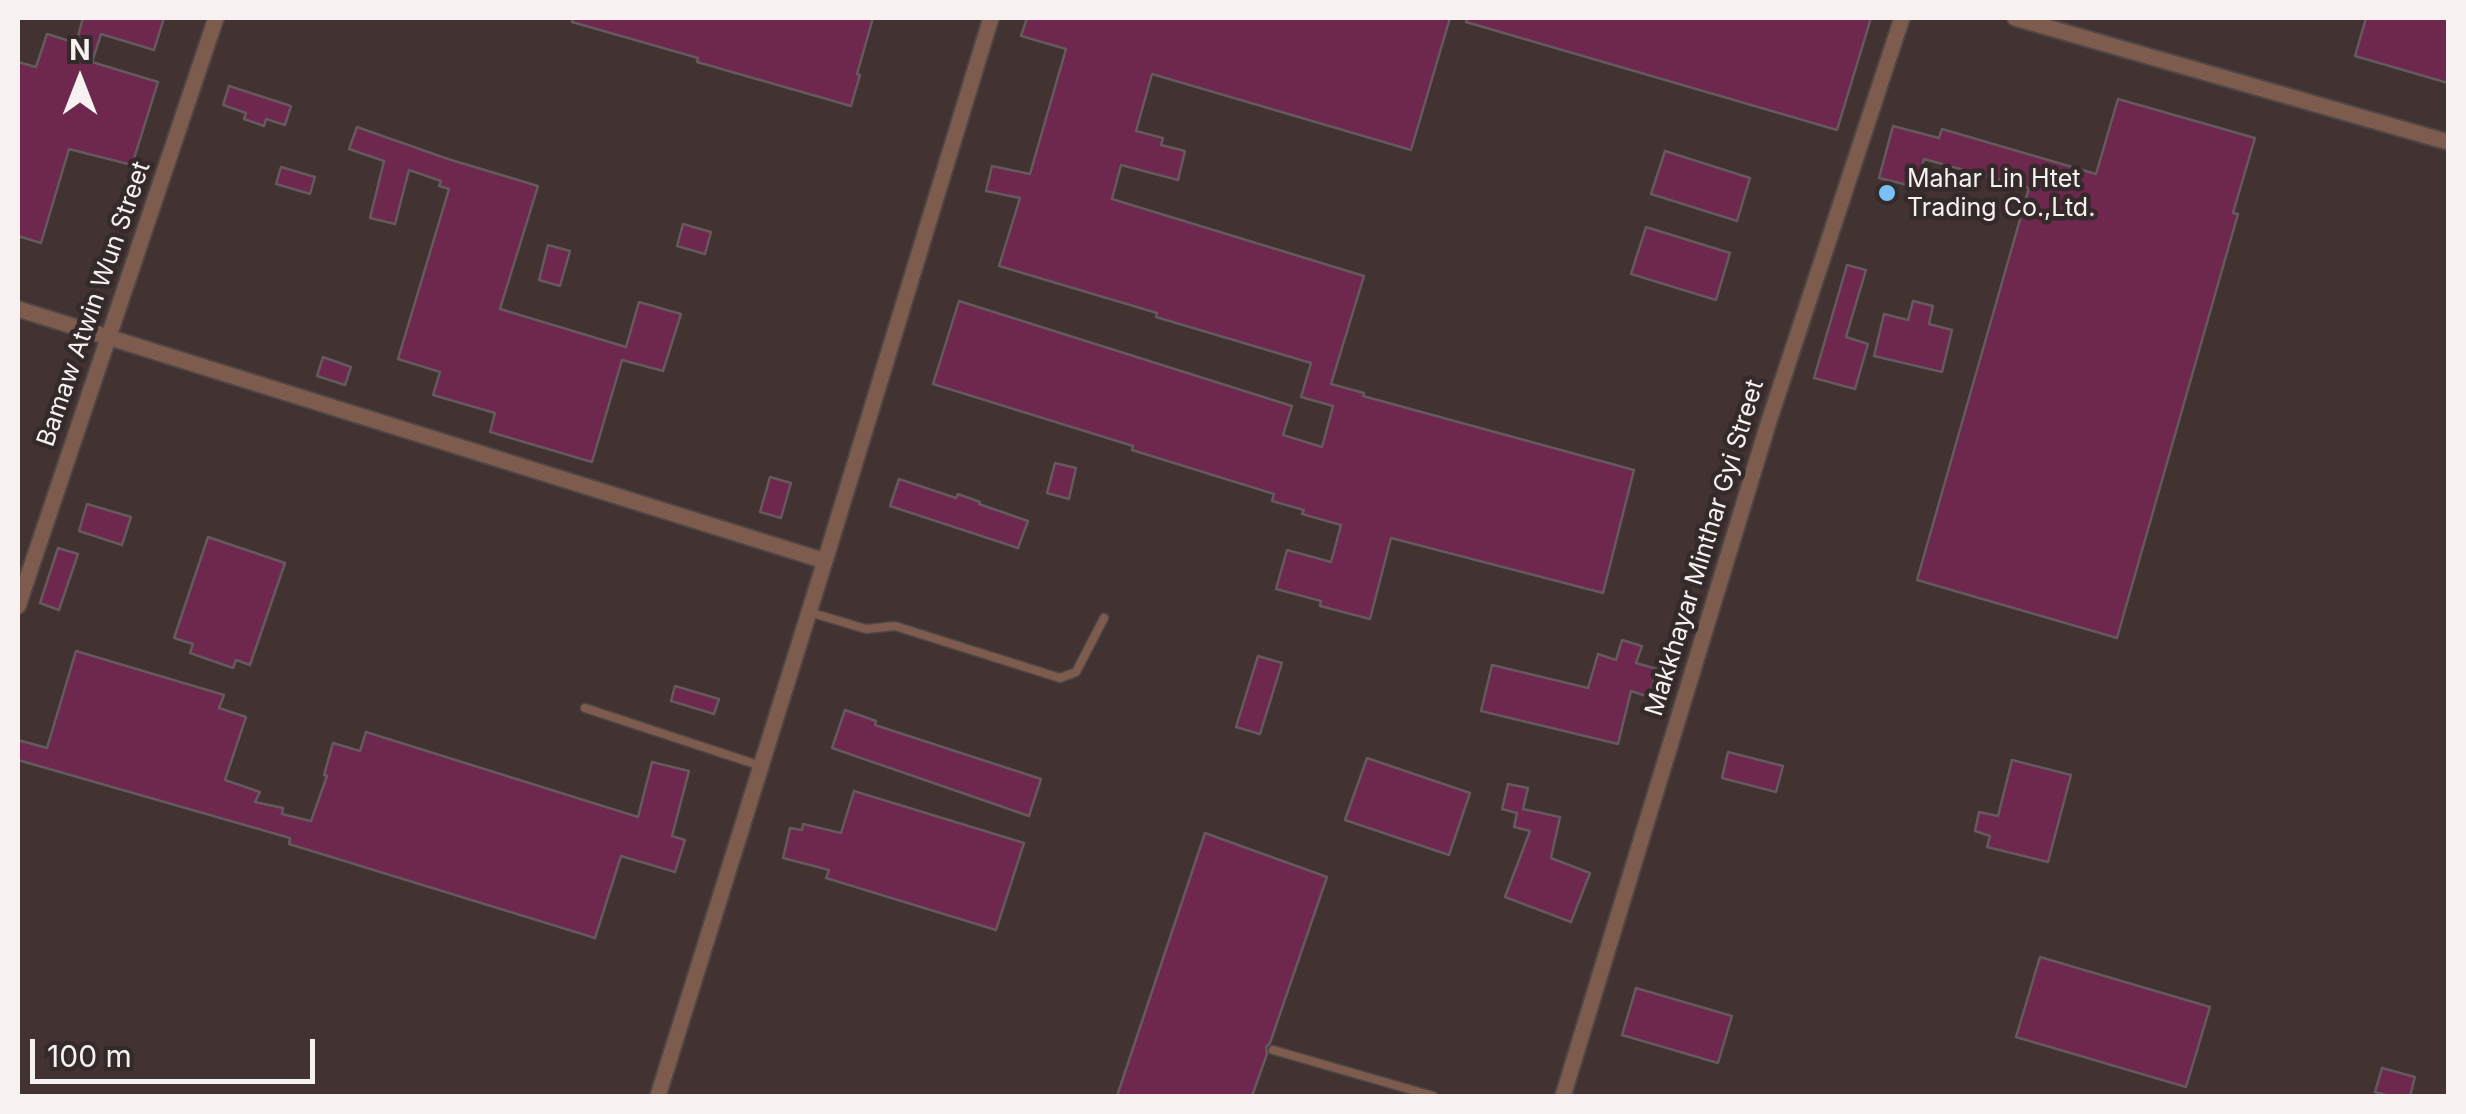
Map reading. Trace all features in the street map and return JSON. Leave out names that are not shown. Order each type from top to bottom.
[{"type":"street","name":"Bamaw Atwin Wun Street","points":[[18,606],[216,18]]},
{"type":"street","points":[[658,1096],[991,18]]},
{"type":"street","name":"Makkhayar Minthar Gyi Street","points":[[1563,1096],[1769,421],[1902,18]]},
{"type":"street","points":[[2015,18],[2448,142]]},
{"type":"street","points":[[18,309],[825,561]]},
{"type":"lane","points":[[810,612],[866,629],[895,626],[1060,678],[1076,672],[1104,618]]},
{"type":"lane","points":[[585,708],[761,766]]},
{"type":"lane","points":[[1273,1050],[1433,1096]]},
{"type":"shaded area","points":[[18,18],[2448,18],[2448,1096],[18,1096]]},
{"type":"building","points":[[83,18],[164,18],[154,50],[101,34],[92,62],[158,82],[132,165],[69,149],[41,243],[18,236],[18,62],[36,67],[47,34],[76,43]]},
{"type":"building","points":[[573,18],[873,18],[851,106],[697,62],[698,58],[572,22]]},
{"type":"building","points":[[1027,18],[1450,18],[1411,150],[1152,74],[1136,131],[1163,138],[1161,145],[1185,151],[1178,180],[1121,165],[1112,199],[1364,276],[1331,384],[1634,470],[1603,593],[1391,538],[1370,619],[1320,606],[1321,601],[1276,589],[1287,550],[1331,562],[1341,525],[1272,501],[1274,494],[933,384],[959,301],[1292,406],[1283,435],[1322,447],[1333,406],[1301,397],[1311,363],[999,266],[1020,198],[986,191],[992,166],[1030,174],[1066,49],[1021,36]]},
{"type":"building","points":[[1467,18],[1871,18],[1837,130],[1466,22]]},
{"type":"building","points":[[2366,18],[2448,18],[2448,83],[2355,56]]},
{"type":"building","points":[[229,86],[291,106],[285,125],[266,119],[264,126],[244,119],[246,113],[223,105]]},
{"type":"building","points":[[2118,99],[2255,138],[2233,213],[2238,214],[2117,638],[1917,580],[2029,188],[1924,159],[1916,187],[1879,178],[1893,126],[1939,138],[1942,129],[2096,174]]},
{"type":"building","points":[[357,127],[538,186],[500,309],[626,347],[639,302],[681,314],[663,371],[622,360],[592,462],[490,432],[495,413],[433,395],[440,372],[398,359],[449,189],[439,186],[441,181],[409,170],[395,224],[370,218],[384,161],[349,149]]},
{"type":"building","points":[[1665,151],[1750,178],[1737,221],[1651,194]]},
{"type":"building","points":[[281,167],[315,177],[310,194],[276,184]]},
{"type":"building","points":[[683,224],[711,232],[705,254],[677,246]]},
{"type":"building","points":[[1646,227],[1730,253],[1716,300],[1631,274]]},
{"type":"building","points":[[548,245],[570,251],[560,286],[539,280]]},
{"type":"building","points":[[1847,265],[1866,270],[1846,337],[1868,344],[1855,389],[1814,378]]},
{"type":"building","points":[[1913,301],[1933,306],[1929,324],[1952,330],[1942,372],[1874,356],[1884,314],[1908,320]]},
{"type":"building","points":[[323,357],[351,367],[345,385],[317,376]]},
{"type":"building","points":[[1055,463],[1076,468],[1069,499],[1047,493]]},
{"type":"building","points":[[770,477],[791,483],[781,518],[760,512]]},
{"type":"building","points":[[899,479],[956,498],[958,494],[1028,521],[1018,548],[890,506]]},
{"type":"building","points":[[87,504],[131,517],[122,545],[79,531]]},
{"type":"building","points":[[208,537],[285,563],[250,665],[236,660],[233,668],[190,653],[193,644],[174,638]]},
{"type":"building","points":[[58,548],[78,554],[59,610],[40,603]]},
{"type":"building","points":[[1622,640],[1642,646],[1636,663],[1657,669],[1649,697],[1631,691],[1618,744],[1481,711],[1492,665],[1588,688],[1598,654],[1616,660]]},
{"type":"building","points":[[76,651],[224,695],[219,708],[246,717],[225,780],[260,792],[255,802],[283,808],[282,814],[311,821],[327,776],[324,775],[333,743],[360,751],[366,732],[638,817],[652,762],[689,771],[672,836],[685,840],[675,872],[621,856],[595,938],[289,844],[290,838],[18,760],[18,740],[47,748]]},
{"type":"building","points":[[1258,656],[1282,663],[1260,734],[1236,727]]},
{"type":"building","points":[[675,686],[719,699],[714,714],[671,701]]},
{"type":"building","points":[[845,710],[876,721],[875,725],[1041,779],[1029,816],[832,748]]},
{"type":"building","points":[[1728,752],[1783,766],[1776,792],[1722,778]]},
{"type":"building","points":[[1367,758],[1470,793],[1449,855],[1345,820]]},
{"type":"building","points":[[2012,760],[2071,775],[2048,862],[1987,847],[1990,836],[1975,831],[1979,812],[1998,816]]},
{"type":"building","points":[[1508,784],[1528,788],[1523,809],[1560,817],[1551,858],[1590,873],[1571,922],[1505,897],[1530,831],[1514,827],[1517,813],[1502,809]]},
{"type":"building","points":[[854,791],[1024,843],[996,930],[826,878],[829,870],[783,858],[790,828],[802,830],[803,824],[841,833]]},
{"type":"building","points":[[1205,833],[1327,877],[1252,1096],[1117,1096]]},
{"type":"building","points":[[2040,957],[2210,1007],[2186,1087],[2016,1037]]},
{"type":"building","points":[[1636,988],[1732,1016],[1718,1063],[1622,1035]]},
{"type":"building","points":[[2382,1068],[2415,1077],[2410,1096],[2375,1092]]},
{"type":"place","name":"Mahar Lin Htet Trading Co.,Ltd.","points":[[1887,193]]}]
